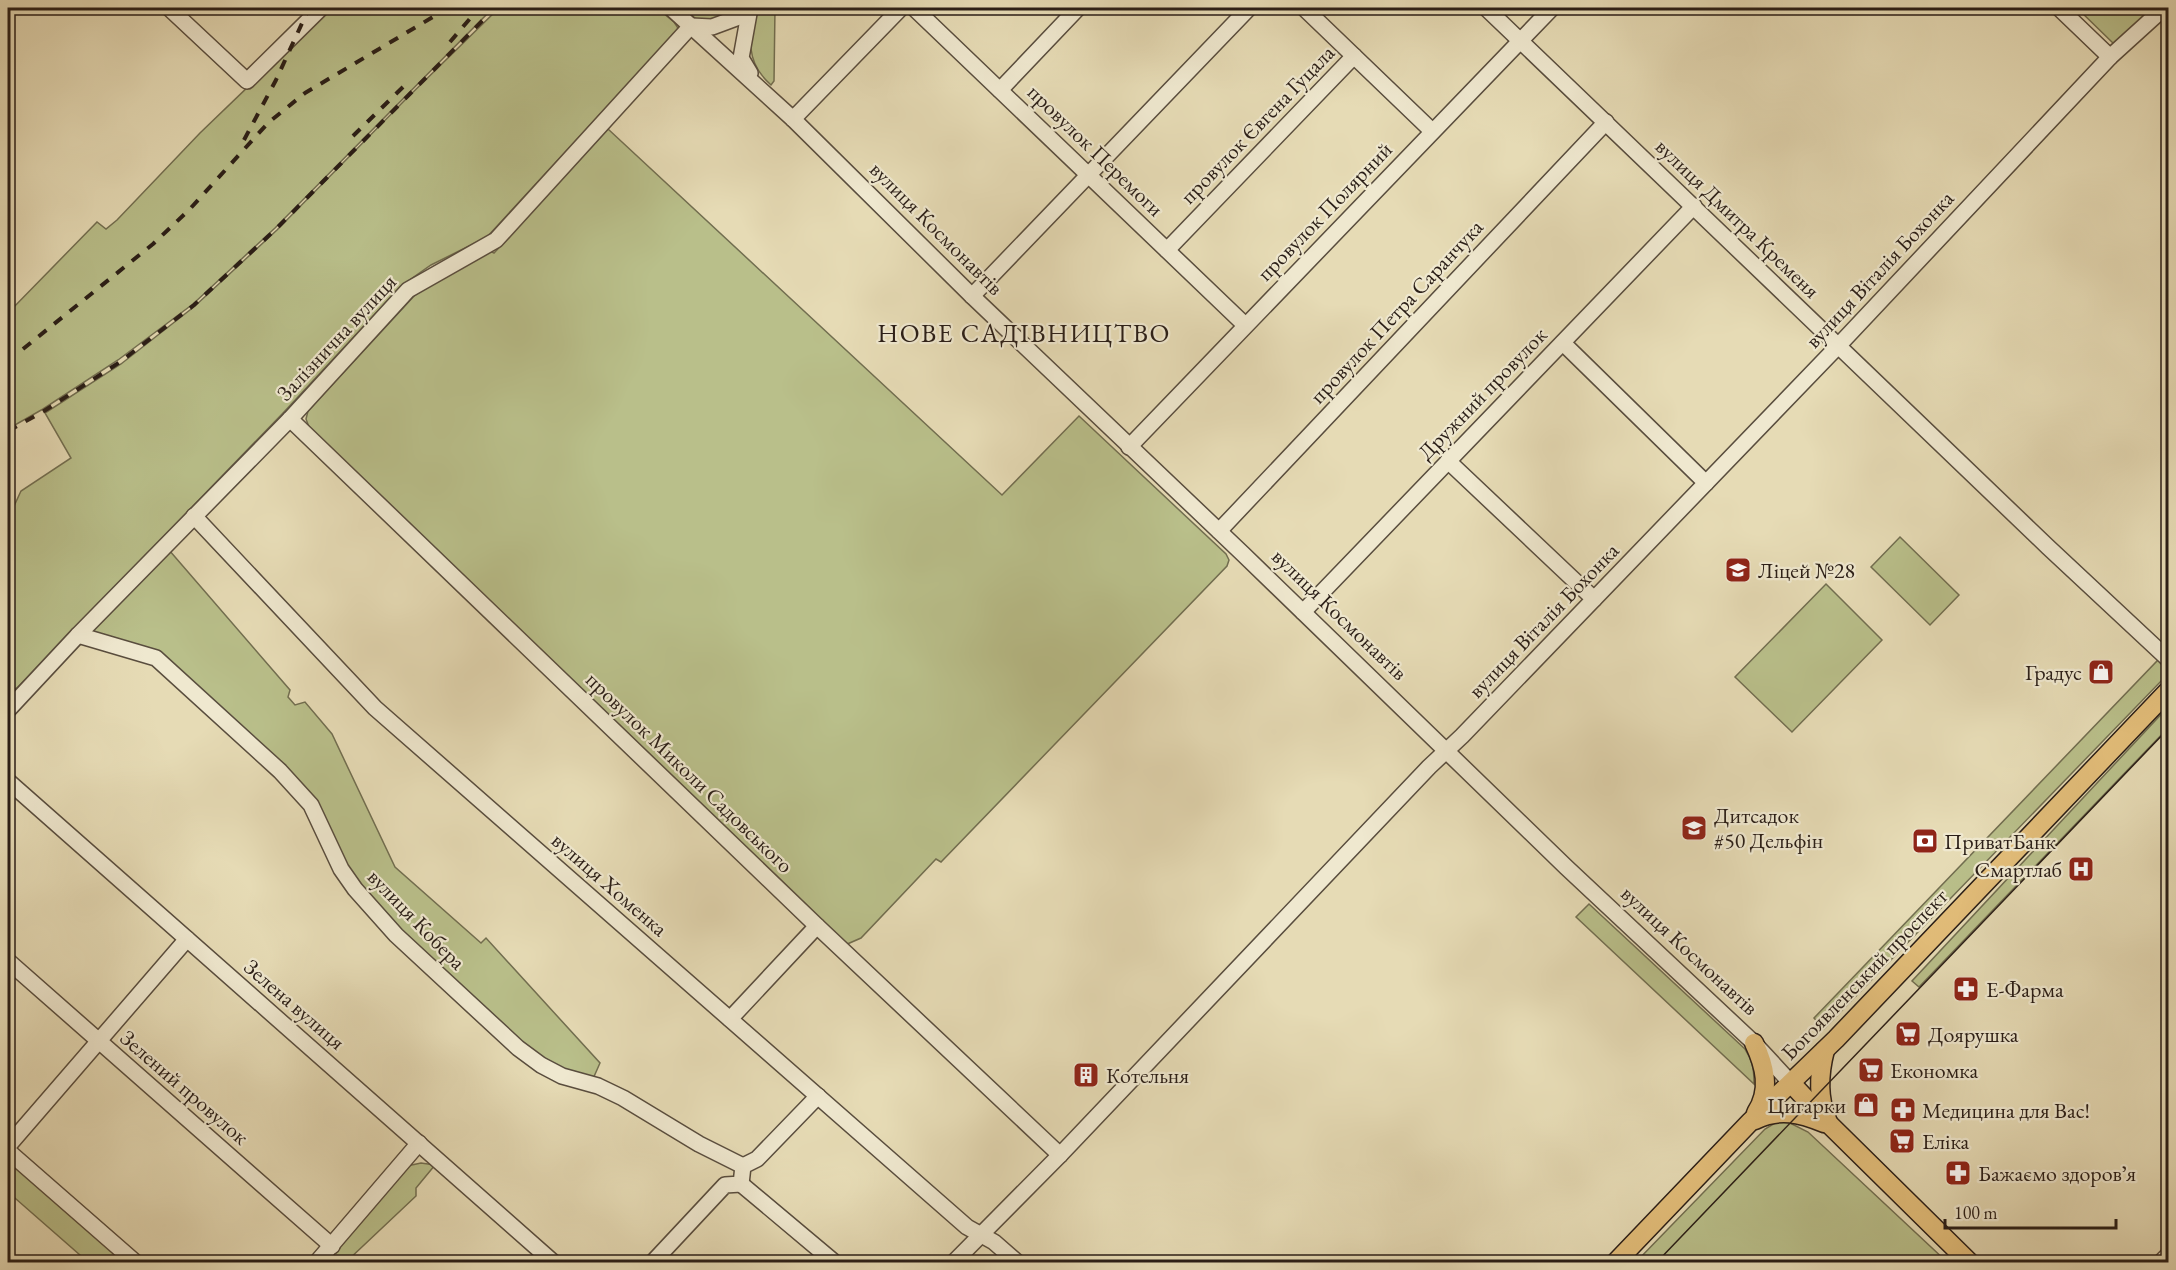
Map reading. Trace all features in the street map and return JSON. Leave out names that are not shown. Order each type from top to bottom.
[{"type":"main road","name":"Богоявленський проспект","points":[[1616,1263],[1750,1122],[1825,1050],[2169,691]]},
{"type":"main road","points":[[1750,1122],[1760,1107],[1765,1089],[1765,1071],[1754,1043]]},
{"type":"main road","points":[[1825,1050],[1819,1078],[1820,1092],[1831,1126]]},
{"type":"main road","name":"вулиця Космонавтів","points":[[1791,1083],[1969,1263]]},
{"type":"main road","points":[[1750,1122],[1769,1115],[1789,1112],[1806,1115],[1831,1126]]},
{"type":"street","points":[[170,8],[247,81],[321,8]]},
{"type":"street","name":"вулиця Космонавтів","points":[[671,8],[793,119],[972,297],[1219,531],[1566,867],[1754,1043],[1791,1083]]},
{"type":"street","points":[[793,119],[901,8]]},
{"type":"street","name":"провулок Перемоги","points":[[914,8],[1245,326]]},
{"type":"street","points":[[1000,90],[1078,8]]},
{"type":"street","points":[[972,297],[1249,8]]},
{"type":"street","points":[[1304,8],[1432,131]]},
{"type":"street","name":"вулиця Дмитра Кременя","points":[[1486,8],[2049,548],[2169,659]]},
{"type":"street","name":"провулок Полярний","points":[[1129,447],[1552,8]]},
{"type":"street","points":[[2059,8],[2110,57]]},
{"type":"street","name":"вулиця Віталія Бохонка","points":[[954,1263],[1839,345],[2110,57],[2164,8]]},
{"type":"street","points":[[691,26],[712,27],[748,11]]},
{"type":"street","points":[[748,11],[741,58],[763,92]]},
{"type":"street","name":"Залізнична вулиця","points":[[8,710],[78,635],[290,419],[408,290],[496,240],[691,26]]},
{"type":"street","name":"провулок Євгена Гуцала","points":[[1167,250],[1354,56]]},
{"type":"street","name":"провулок Петра Саранчука","points":[[1219,531],[1606,122]]},
{"type":"street","name":"Дружний провулок","points":[[1303,612],[1694,207]]},
{"type":"street","points":[[1563,343],[1706,483]]},
{"type":"street","name":"провулок Миколи Садовського","points":[[290,419],[1060,1155]]},
{"type":"street","points":[[1448,461],[1594,599]]},
{"type":"street","name":"вулиця Хоменка","points":[[194,516],[375,708],[967,1227],[994,1242],[1017,1263]]},
{"type":"street","name":"вулиця Кобера","points":[[78,635],[156,658],[280,771],[311,805],[341,869],[355,889],[396,935],[518,1048],[541,1065],[562,1076],[598,1086],[623,1098],[699,1144],[743,1166]]},
{"type":"street","name":"Зелена вулиця","points":[[8,781],[553,1263]]},
{"type":"street","points":[[730,1019],[818,926]]},
{"type":"street","points":[[8,1146],[187,939]]},
{"type":"street","name":"Зелений провулок","points":[[8,961],[332,1246]]},
{"type":"street","points":[[741,1184],[743,1166],[757,1159],[818,1096]]},
{"type":"street","points":[[317,1263],[419,1143]]},
{"type":"street","points":[[8,1151],[135,1263]]},
{"type":"street","points":[[653,1263],[725,1185],[741,1184],[834,1263]]},
{"type":"street","points":[[2161,1263],[2169,1255]]},
{"type":"green space","points":[[330,8],[493,8],[275,228],[193,304],[118,360],[8,429],[8,313],[97,222],[106,229],[117,220],[200,133]]},
{"type":"green space","points":[[499,8],[657,8],[678,28],[487,237],[431,265],[401,286],[284,412],[17,688],[8,692],[8,519],[21,491],[71,458],[45,413],[121,364],[195,306],[277,230]]},
{"type":"green space","points":[[684,8],[733,8],[731,14],[724,20],[697,20]]},
{"type":"green space","points":[[758,8],[775,8],[774,81],[771,85],[757,67],[751,49],[752,29]]},
{"type":"green space","points":[[2077,8],[2151,8],[2115,45]]},
{"type":"green space","points":[[608,129],[1002,495],[1079,416],[1226,554],[1229,560],[1227,566],[941,862],[936,859],[861,938],[845,945],[309,427],[306,419],[308,411],[415,295],[488,250],[494,253]]},
{"type":"green space","points":[[1900,537],[1959,595],[1930,625],[1871,567]]},
{"type":"green space","points":[[169,550],[290,690],[288,697],[295,705],[305,702],[332,734],[395,867],[481,943],[486,938],[600,1063],[592,1081],[562,1072],[520,1045],[358,888],[314,803],[157,655],[95,634],[94,628]]},
{"type":"green space","points":[[1826,584],[1882,640],[1792,732],[1735,677]]},
{"type":"green space","points":[[2158,660],[2167,671],[2166,676],[1824,1029],[1814,1018]]},
{"type":"green space","points":[[2168,707],[2168,728],[1919,987],[1912,981]]},
{"type":"green space","points":[[1589,904],[1745,1049],[1750,1058],[1754,1084],[1576,917]]},
{"type":"green space","points":[[1786,1121],[1808,1132],[1947,1262],[1636,1262],[1765,1129],[1775,1123]]},
{"type":"green space","points":[[8,1156],[129,1262],[88,1262],[8,1192]]},
{"type":"green space","points":[[421,1163],[435,1165],[416,1188],[416,1196],[346,1262],[323,1262],[407,1166]]},
{"type":"tram line","points":[[1657,1262],[2168,729]]},
{"type":"railway","points":[[244,140],[276,80],[309,8]]},
{"type":"railway","points":[[23,349],[153,244],[189,210],[268,123],[305,93],[448,8]]},
{"type":"railway","points":[[450,42],[479,8]]},
{"type":"railway","points":[[8,431],[44,411],[120,362],[194,305],[276,229],[495,8]]},
{"type":"railway","points":[[353,136],[403,87]]},
{"type":"place","name":"Ліцей №28","points":[[1738,570]]},
{"type":"place","name":"Градус","points":[[2101,672]]},
{"type":"place","name":"Дитсадок #50 Дельфін","points":[[1694,828]]},
{"type":"place","name":"ПриватБанк","points":[[1925,841]]},
{"type":"place","name":"Смартлаб","points":[[2081,869]]},
{"type":"place","name":"Е-Фарма","points":[[1966,989]]},
{"type":"place","name":"Доярушка","points":[[1908,1034]]},
{"type":"place","name":"Економка","points":[[1871,1070]]},
{"type":"place","name":"Котельня","points":[[1086,1075]]},
{"type":"place","name":"Цигарки","points":[[1866,1105]]},
{"type":"place","name":"Медицина для Вас!","points":[[1903,1110]]},
{"type":"place","name":"Еліка","points":[[1902,1141]]},
{"type":"place","name":"Бажаємо здоровʼя","points":[[1958,1173]]},
{"type":"district","name":"НОВЕ САДІВНИЦТВО","points":[[1024,333]]}]
